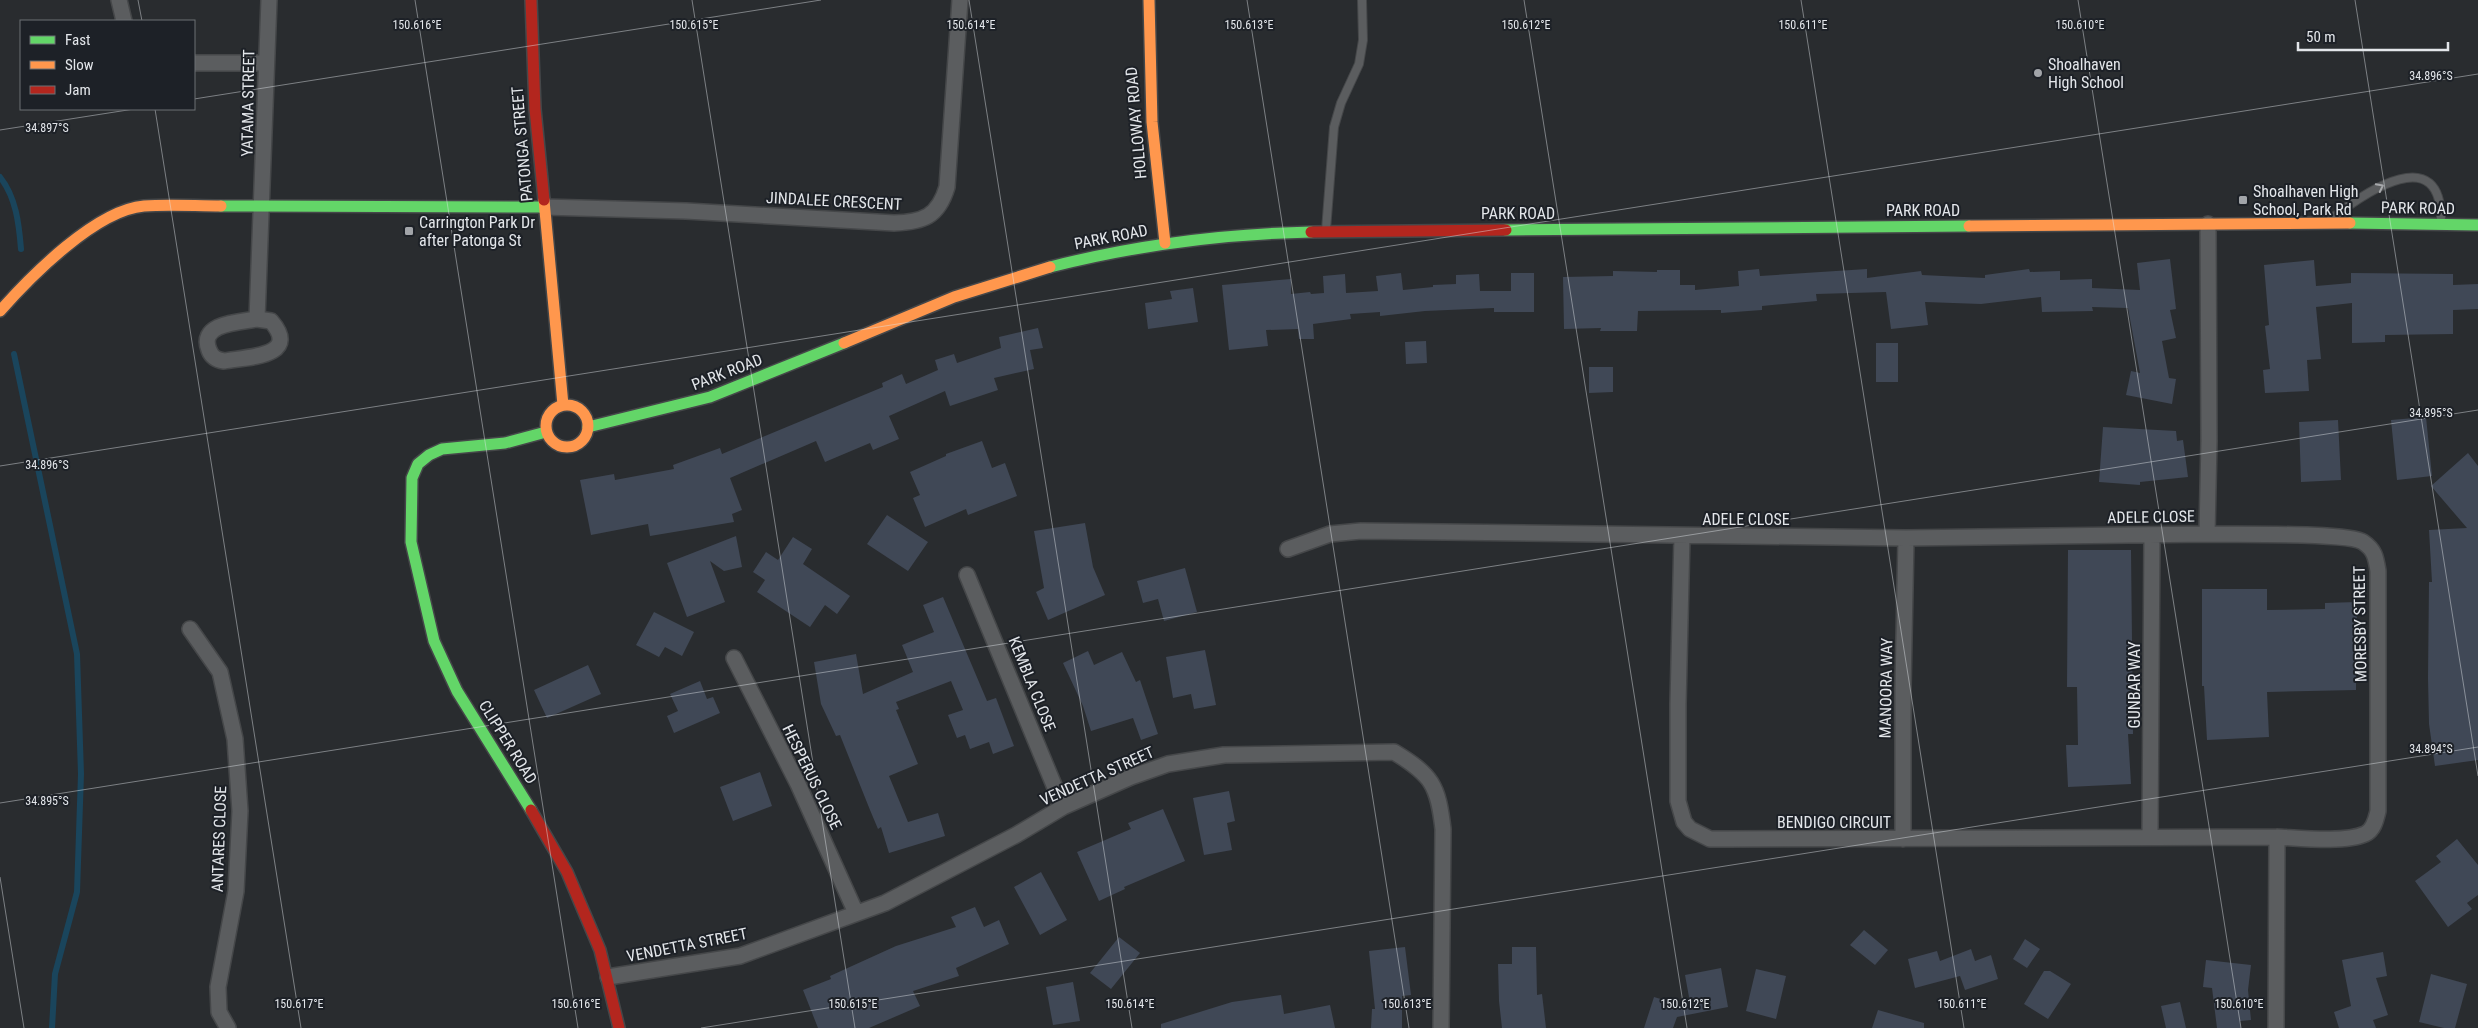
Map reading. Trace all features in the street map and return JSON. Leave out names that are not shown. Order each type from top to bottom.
[{"type":"street","points":[[120,0],[124,20]]},
{"type":"street","name":"YATAMA STREET","points":[[257,319],[263,207],[269,0]]},
{"type":"street","name":"PATONGA STREET","points":[[531,0],[535,109],[563,405]]},
{"type":"street","name":"JINDALEE CRESCENT","points":[[544,207],[686,211],[894,223],[920,220],[938,209],[947,187],[960,0]]},
{"type":"street","name":"HOLLOWAY ROAD","points":[[1149,0],[1147,55],[1152,144],[1165,243]]},
{"type":"street","points":[[195,63],[266,63]]},
{"type":"street","points":[[0,311],[14,294],[65,249],[98,224],[118,212],[142,206],[171,204],[263,207],[544,207]]},
{"type":"street","points":[[2207,534],[2209,441],[2208,224]]},
{"type":"street","name":"PARK ROAD","points":[[588,427],[616,418],[689,404],[725,392],[901,317],[988,285],[1083,259],[1165,243],[1287,233],[1326,232],[2208,224],[2478,225]]},
{"type":"street","points":[[257,319],[271,321],[279,331],[279,344],[270,354],[224,361],[217,360],[209,352],[207,339],[212,330],[219,326],[257,319]]},
{"type":"street","points":[[563,405],[573,405],[581,410],[587,418],[588,427],[581,442],[574,446],[557,445],[546,432],[545,423],[548,414],[555,408],[563,405]]},
{"type":"street","name":"CLIPPER ROAD","points":[[546,432],[505,443],[442,449],[429,455],[418,464],[412,483],[411,542],[434,642],[456,691],[511,776],[567,872],[600,950],[619,1028]]},
{"type":"street","name":"ADELE CLOSE","points":[[1288,549],[1330,534],[1361,531],[1906,538],[2207,534]]},
{"type":"street","name":"GUNBAR WAY","points":[[2150,836],[2152,534]]},
{"type":"street","name":"MORESBY STREET","points":[[2207,534],[2338,536],[2362,541],[2375,553],[2379,589],[2378,811],[2374,826],[2365,834],[2340,838],[2277,837]]},
{"type":"street","name":"BENDIGO CIRCUIT","points":[[1682,536],[1678,791],[1680,811],[1684,822],[1699,835],[1710,839],[2277,837]]},
{"type":"street","name":"MANOORA WAY","points":[[1903,839],[1902,688],[1906,538]]},
{"type":"street","name":"KEMBLA CLOSE","points":[[967,575],[1063,807]]},
{"type":"street","name":"ANTARES CLOSE","points":[[190,629],[220,672],[235,739],[240,811],[236,891],[218,988],[219,1012],[228,1028]]},
{"type":"street","name":"HESPERUS CLOSE","points":[[734,658],[798,784],[856,913]]},
{"type":"street","name":"VENDETTA STREET","points":[[608,977],[740,956],[885,903],[1016,835],[1063,807],[1131,777],[1168,764],[1224,755],[1394,752],[1418,767],[1430,780],[1439,799],[1443,829],[1441,1028]]},
{"type":"street","points":[[2276,1028],[2277,837]]},
{"type":"lane","points":[[1326,232],[1334,127],[1341,103],[1359,64],[1363,40],[1362,0]]},
{"type":"lane","points":[[2325,224],[2354,201],[2398,178],[2410,176],[2421,178],[2435,188],[2440,201],[2441,224]]},
{"type":"building","points":[[2170,259],[2176,309],[2170,310],[2176,338],[2162,341],[2169,378],[2176,379],[2172,404],[2126,395],[2131,371],[2140,373],[2128,308],[2092,307],[2093,311],[2042,312],[2041,297],[1981,304],[1925,302],[1928,325],[1891,329],[1886,292],[1816,294],[1817,301],[1762,306],[1762,310],[1721,313],[1721,310],[1638,311],[1637,331],[1600,331],[1601,328],[1564,329],[1563,277],[1613,276],[1613,271],[1657,272],[1657,270],[1680,270],[1680,285],[1695,285],[1695,290],[1739,286],[1738,271],[1759,269],[1760,276],[1867,269],[1867,278],[1921,271],[1922,275],[1985,278],[1985,275],[2029,269],[2030,272],[2060,271],[2060,280],[2092,279],[2092,288],[2140,290],[2137,263]]},
{"type":"building","points":[[2314,260],[2316,286],[2351,283],[2351,273],[2453,274],[2453,285],[2478,284],[2478,309],[2453,310],[2453,334],[2385,335],[2385,342],[2352,343],[2352,303],[2316,307],[2321,359],[2307,360],[2309,391],[2265,393],[2263,370],[2270,369],[2265,326],[2269,325],[2264,265]]},
{"type":"building","points":[[1401,273],[1403,290],[1433,287],[1433,285],[1456,284],[1456,275],[1479,274],[1480,291],[1511,291],[1511,273],[1534,273],[1534,312],[1494,312],[1494,308],[1425,311],[1380,316],[1380,312],[1350,314],[1351,319],[1313,324],[1314,339],[1299,339],[1298,329],[1266,330],[1268,346],[1229,350],[1222,285],[1291,279],[1291,294],[1324,293],[1323,276],[1345,274],[1346,293],[1378,291],[1376,276]]},
{"type":"building","points":[[1193,288],[1198,322],[1148,329],[1145,303],[1172,299],[1170,291]]},
{"type":"building","points":[[1038,328],[1043,348],[1030,350],[1034,369],[994,378],[998,390],[950,406],[945,391],[889,416],[899,439],[873,450],[870,443],[825,462],[816,441],[730,478],[742,510],[732,514],[734,522],[650,536],[648,524],[591,535],[580,480],[614,474],[615,480],[674,469],[673,465],[720,448],[722,454],[883,387],[882,383],[902,374],[906,384],[938,370],[935,360],[954,354],[957,363],[1001,348],[999,337]]},
{"type":"building","points":[[1426,341],[1427,363],[1406,364],[1405,342]]},
{"type":"building","points":[[1876,343],[1898,343],[1898,382],[1876,382]]},
{"type":"building","points":[[1589,367],[1613,367],[1613,392],[1589,393]]},
{"type":"building","points":[[2426,417],[2432,476],[2397,480],[2391,420]]},
{"type":"building","points":[[2338,420],[2341,480],[2301,482],[2299,422]]},
{"type":"building","points":[[2103,427],[2176,431],[2177,441],[2183,440],[2188,477],[2140,482],[2140,485],[2099,482]]},
{"type":"building","points":[[982,441],[992,468],[1005,463],[1017,496],[968,515],[966,509],[925,527],[913,498],[920,495],[910,472],[946,456],[946,454]]},
{"type":"building","points":[[2468,453],[2478,466],[2478,760],[2435,766],[2429,724],[2429,582],[2432,582],[2429,530],[2467,528],[2431,486]]},
{"type":"building","points":[[887,515],[928,542],[908,571],[867,544]]},
{"type":"building","points":[[1085,523],[1093,567],[1105,595],[1048,620],[1036,592],[1044,588],[1034,531]]},
{"type":"building","points":[[736,536],[742,567],[724,571],[710,561],[725,602],[687,617],[667,563]]},
{"type":"building","points":[[793,537],[812,549],[803,564],[850,596],[837,614],[825,605],[810,627],[757,592],[765,580],[753,572],[766,552],[778,560]]},
{"type":"building","points":[[2068,550],[2131,550],[2133,734],[2128,734],[2131,784],[2068,787],[2066,745],[2078,745],[2077,687],[2067,687]]},
{"type":"building","points":[[1185,568],[1197,612],[1164,621],[1158,599],[1143,603],[1137,581]]},
{"type":"building","points":[[2202,589],[2267,589],[2267,610],[2325,609],[2325,603],[2357,602],[2356,690],[2267,692],[2269,737],[2207,740],[2204,686],[2202,686]]},
{"type":"building","points":[[943,597],[987,701],[996,698],[1014,746],[993,754],[989,742],[970,749],[965,735],[957,738],[948,715],[963,710],[951,681],[896,702],[899,709],[896,710],[918,764],[889,776],[908,822],[938,813],[945,836],[889,853],[881,827],[878,829],[840,735],[836,736],[821,704],[814,662],[856,654],[863,694],[913,672],[902,645],[934,632],[923,605]]},
{"type":"building","points":[[654,612],[694,632],[682,656],[665,647],[659,657],[636,645]]},
{"type":"building","points":[[1205,650],[1216,705],[1194,709],[1191,694],[1173,698],[1166,657]]},
{"type":"building","points":[[1088,651],[1094,665],[1122,652],[1136,682],[1140,680],[1158,734],[1141,740],[1133,718],[1091,731],[1083,706],[1063,663]]},
{"type":"building","points":[[588,665],[601,694],[547,718],[534,690]]},
{"type":"building","points":[[700,681],[707,699],[713,697],[720,713],[674,733],[667,716],[678,711],[670,694]]},
{"type":"building","points":[[760,772],[772,806],[733,821],[720,787]]},
{"type":"building","points":[[1229,791],[1235,821],[1227,823],[1232,850],[1204,855],[1193,798]]},
{"type":"building","points":[[1163,809],[1185,861],[1124,887],[1125,889],[1099,901],[1077,852],[1131,829],[1128,823]]},
{"type":"building","points":[[2457,839],[2478,865],[2478,895],[2467,903],[2472,909],[2448,927],[2415,881],[2441,862],[2436,856]]},
{"type":"building","points":[[1041,872],[1067,920],[1040,935],[1014,887]]},
{"type":"building","points":[[975,907],[984,927],[999,920],[1009,944],[956,968],[959,976],[913,991],[920,1006],[869,1028],[818,1028],[803,990],[831,979],[830,976],[896,946],[956,927],[951,917]]},
{"type":"building","points":[[1864,930],[1888,950],[1875,965],[1850,945]]},
{"type":"building","points":[[1119,937],[1140,953],[1111,989],[1090,973]]},
{"type":"building","points":[[2025,939],[2040,949],[2027,968],[2013,959]]},
{"type":"building","points":[[1405,947],[1411,995],[1402,996],[1402,1028],[1371,1028],[1372,1009],[1375,1009],[1369,951]]},
{"type":"building","points":[[1512,947],[1536,947],[1537,995],[1542,994],[1546,1028],[1502,1028],[1498,964],[1512,964]]},
{"type":"building","points":[[1971,949],[1975,961],[1991,955],[1998,979],[1965,990],[1960,976],[1915,988],[1908,959],[1937,951],[1940,961]]},
{"type":"building","points":[[2383,952],[2387,976],[2376,978],[2388,1015],[2373,1020],[2376,1028],[2339,1028],[2334,1012],[2351,1006],[2342,960]]},
{"type":"building","points":[[2206,960],[2251,965],[2248,990],[2251,1020],[2240,1021],[2241,1028],[2217,1028],[2212,988],[2203,987]]},
{"type":"building","points":[[1721,968],[1728,1007],[1677,1017],[1673,1028],[1644,1028],[1654,997],[1691,1008],[1685,975]]},
{"type":"building","points":[[1756,969],[1786,976],[1776,1019],[1746,1011]]},
{"type":"building","points":[[2044,971],[2050,971],[2071,984],[2048,1019],[2024,1004]]},
{"type":"building","points":[[2431,974],[2467,984],[2455,1028],[2444,1028],[2419,1022]]},
{"type":"building","points":[[1073,982],[1080,1021],[1053,1025],[1046,987]]},
{"type":"building","points":[[1281,995],[1284,1014],[1330,1005],[1335,1028],[1161,1028],[1161,1024],[1232,1002]]},
{"type":"building","points":[[2180,1002],[2186,1028],[2166,1028],[2161,1006]]},
{"type":"building","points":[[1878,1010],[1924,1023],[1924,1028],[1872,1028]]},
{"type":"waterway","points":[[0,177],[13,202],[18,221],[21,249]]},
{"type":"waterway","points":[[14,354],[77,654],[81,774],[77,892],[55,974],[52,1028]]},
{"type":"traffic: fast","points":[[221,206],[544,207]]},
{"type":"traffic: fast","points":[[2350,223],[2478,225]]},
{"type":"traffic: fast","points":[[1506,230],[1969,226]]},
{"type":"traffic: fast","points":[[1050,267],[1082,259],[1179,242],[1245,235],[1311,232]]},
{"type":"traffic: fast","points":[[588,427],[710,397],[844,343]]},
{"type":"traffic: fast","points":[[531,810],[457,691],[434,641],[411,542],[412,478],[418,464],[429,455],[442,449],[505,443],[546,432]]},
{"type":"traffic: slow","points":[[1149,0],[1152,122],[1165,243]]},
{"type":"traffic: slow","points":[[544,200],[563,405]]},
{"type":"traffic: slow","points":[[0,311],[47,263],[86,232],[106,219],[125,210],[144,206],[221,206]]},
{"type":"traffic: slow","points":[[1969,226],[2350,223]]},
{"type":"traffic: slow","points":[[844,343],[954,297],[1050,267]]},
{"type":"traffic: slow","points":[[571,405],[579,408],[585,414],[588,426],[585,438],[579,444],[563,447],[555,444],[549,438],[546,422],[549,414],[555,408],[571,405]]},
{"type":"traffic: jam","points":[[531,0],[535,109],[544,200]]},
{"type":"traffic: jam","points":[[1311,232],[1506,230]]},
{"type":"traffic: jam","points":[[531,810],[567,872],[600,950],[619,1028]]},
{"type":"place","name":"Shoalhaven High School","points":[[2038,73]]},
{"type":"place","name":"Shoalhaven High School, Park Rd","points":[[2243,200]]},
{"type":"place","name":"Carrington Park Dr after Patonga St","points":[[409,231]]}]
